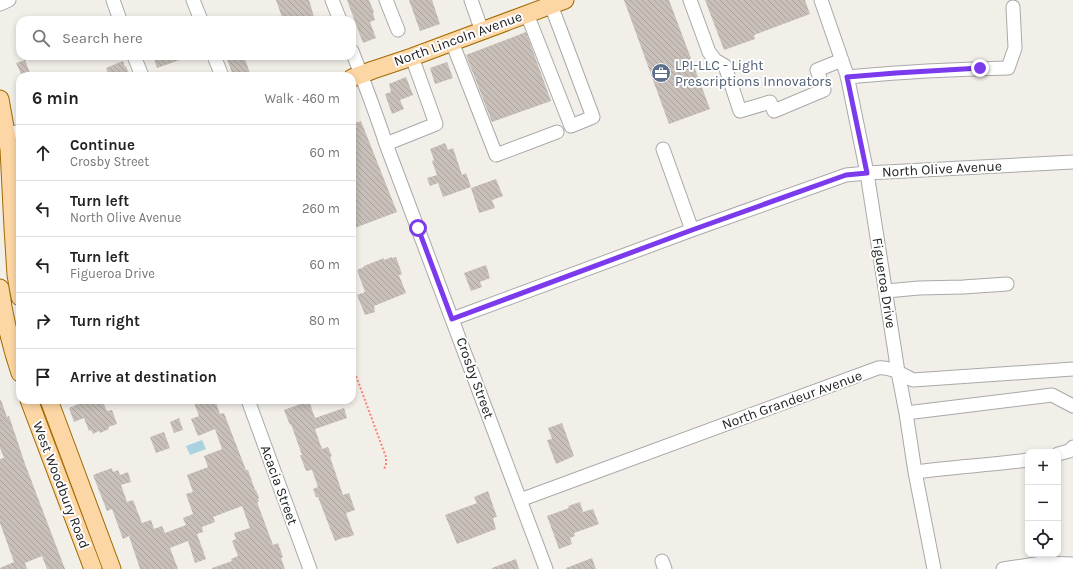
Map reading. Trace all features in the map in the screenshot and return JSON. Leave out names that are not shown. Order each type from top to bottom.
[{"type":"main road","name":"North Lincoln Avenue","points":[[356,77],[558,2]]},
{"type":"main road","points":[[0,99],[14,133],[9,149],[11,206],[16,268]]},
{"type":"main road","points":[[1,298],[16,359]]},
{"type":"main road","name":"West Woodbury Road","points":[[31,404],[93,569]]},
{"type":"main road","name":"West Woodbury Road","points":[[50,404],[112,569]]},
{"type":"street","points":[[0,4],[9,0]]},
{"type":"street","points":[[113,0],[119,16]]},
{"type":"street","points":[[193,0],[199,16]]},
{"type":"street","points":[[334,0],[339,16]]},
{"type":"street","points":[[386,0],[398,30]]},
{"type":"street","points":[[471,0],[482,31]]},
{"type":"street","points":[[690,0],[709,52],[715,60],[725,66],[740,111],[770,102],[774,111],[824,90],[817,70],[842,60]]},
{"type":"street","name":"Figueroa Drive","points":[[821,0],[847,77],[867,173],[898,372],[915,472],[934,569]]},
{"type":"street","points":[[528,14],[571,126],[594,117],[558,2]]},
{"type":"street","points":[[847,77],[980,68],[1008,68],[1015,48],[1013,8]]},
{"type":"street","points":[[452,42],[496,155],[557,132]]},
{"type":"street","points":[[386,144],[436,124],[412,57]]},
{"type":"street","points":[[136,60],[140,72]]},
{"type":"street","points":[[216,60],[220,72]]},
{"type":"street","name":"Crosby Street","points":[[353,60],[355,72]]},
{"type":"street","name":"Crosby Street","points":[[356,77],[370,95],[386,144],[546,569]]},
{"type":"street","points":[[663,149],[692,230]]},
{"type":"street","name":"North Olive Avenue","points":[[452,319],[692,230],[846,175],[1073,162]]},
{"type":"street","points":[[886,291],[1007,284]]},
{"type":"street","name":"North Grandeur Avenue","points":[[520,500],[878,368],[884,367],[913,380],[1073,369]]},
{"type":"street","points":[[906,413],[1052,395],[1073,406]]},
{"type":"street","name":"Acacia Street","points":[[249,404],[310,569]]},
{"type":"street","points":[[1061,453],[1069,451],[1073,447]]},
{"type":"street","points":[[915,472],[1025,460]]},
{"type":"street","points":[[1003,569],[1042,563],[1073,564]]},
{"type":"path","points":[[356,377],[386,457],[386,465],[384,469]]},
{"type":"water","points":[[202,440],[206,449],[190,455],[186,446]]},
{"type":"building","points":[[276,0],[309,0],[314,16],[282,16]]},
{"type":"building","points":[[347,0],[369,0],[374,12],[375,20],[370,22],[376,38],[363,43],[356,24],[356,16],[353,16]]},
{"type":"building","points":[[409,0],[432,0],[440,24],[420,31]]},
{"type":"building","points":[[624,0],[669,0],[710,109],[669,124]]},
{"type":"building","points":[[705,0],[805,0],[810,14],[754,35],[755,39],[724,50]]},
{"type":"building","points":[[526,32],[551,101],[492,122],[466,55]]},
{"type":"building","points":[[25,60],[30,72],[20,72],[16,63]]},
{"type":"building","points":[[154,60],[180,60],[157,68]]},
{"type":"building","points":[[227,60],[245,60],[250,72],[232,72]]},
{"type":"building","points":[[123,61],[128,72],[108,72],[106,68]]},
{"type":"building","points":[[447,62],[453,78],[435,84],[430,68]]},
{"type":"building","points":[[406,77],[413,95],[400,100],[404,109],[392,114],[385,94],[391,92],[389,84]]},
{"type":"building","points":[[361,121],[397,212],[356,227],[356,123]]},
{"type":"building","points":[[445,143],[448,150],[453,148],[462,175],[466,173],[471,187],[443,197],[438,183],[430,186],[427,178],[437,175],[430,149]]},
{"type":"building","points":[[496,179],[503,196],[492,200],[495,208],[479,213],[471,188]]},
{"type":"building","points":[[396,257],[402,274],[399,275],[406,293],[374,306],[375,312],[365,315],[357,295],[365,292],[357,270],[384,258],[384,260]]},
{"type":"building","points":[[486,265],[490,278],[480,282],[482,287],[471,291],[464,273]]},
{"type":"building","points":[[0,400],[7,417],[9,416],[25,464],[65,569],[47,569],[42,556],[25,563],[27,569],[0,569],[14,562],[0,523],[0,459],[4,458],[0,448]]},
{"type":"building","points":[[78,404],[104,404],[107,411],[112,410],[117,424],[108,427],[109,429],[100,433],[99,431],[93,434],[91,430],[89,431],[84,418],[74,422],[69,408]]},
{"type":"building","points":[[194,404],[216,404],[220,414],[224,413],[246,470],[248,470],[259,498],[259,502],[257,502],[273,545],[278,543],[285,569],[212,569],[232,561],[231,559],[238,556],[232,541],[236,539],[234,533],[250,528],[242,506],[213,517],[215,522],[202,527],[203,532],[197,534],[206,559],[195,563],[188,541],[170,548],[178,569],[140,569],[129,536],[123,539],[112,509],[107,511],[93,475],[112,468],[113,472],[118,470],[120,475],[128,472],[131,482],[121,485],[127,502],[133,500],[142,523],[151,520],[154,529],[162,526],[165,533],[186,525],[183,518],[193,514],[186,494],[193,492],[187,475],[208,467],[204,456],[222,449],[215,429],[198,436],[191,419],[199,416]]},
{"type":"building","points":[[301,404],[310,404],[315,418],[344,408],[347,418],[315,429],[322,449],[328,447],[332,456],[330,457],[343,495],[349,493],[355,510],[346,513],[354,535],[335,541],[318,497],[316,497],[313,489],[318,487],[312,470],[306,471],[291,424],[290,425],[284,410]]},
{"type":"building","points":[[179,418],[183,430],[174,433],[170,422]]},
{"type":"building","points":[[562,423],[574,456],[556,464],[547,440],[552,439],[548,428]]},
{"type":"building","points":[[164,432],[170,448],[156,453],[150,437]]},
{"type":"building","points":[[488,491],[497,517],[493,518],[496,529],[457,544],[445,515],[477,503],[474,497]]},
{"type":"building","points":[[580,502],[583,512],[593,509],[599,524],[574,533],[575,536],[570,538],[572,544],[559,549],[547,516],[569,508],[568,506]]},
{"type":"building","points":[[592,558],[596,569],[566,569],[566,568]]},
{"type":"building","points":[[516,559],[519,569],[492,569],[492,568]]},
{"type":"place","name":"LPI-LLC - Light Prescriptions Innovators","points":[[661,73]]},
{"type":"route","points":[[418,228],[452,319],[692,230],[846,175],[867,173],[847,77],[980,68]]}]
